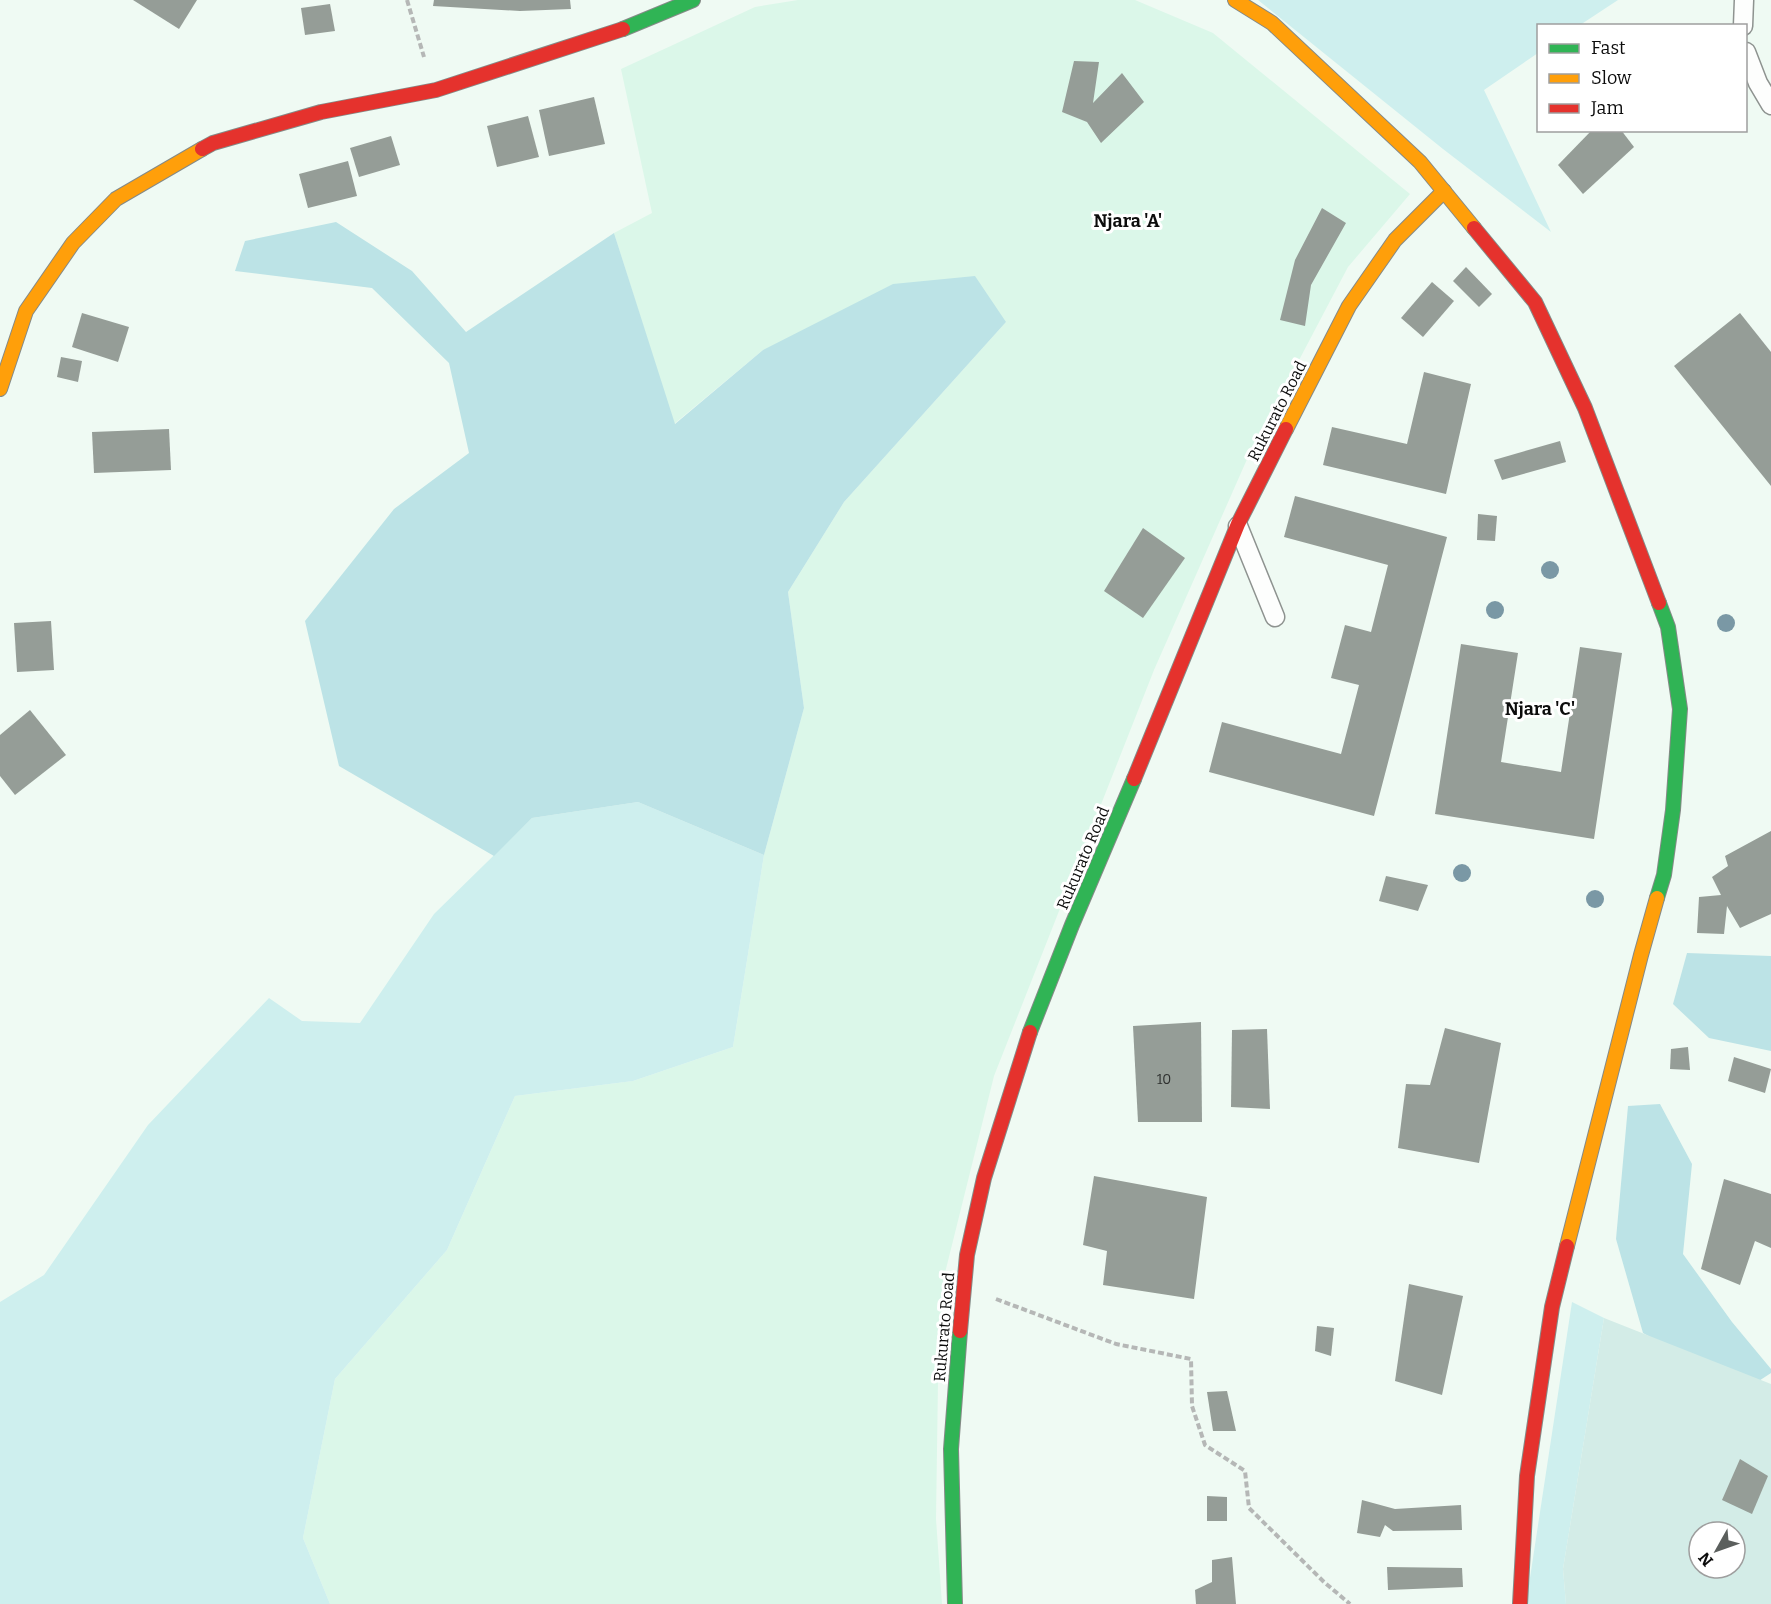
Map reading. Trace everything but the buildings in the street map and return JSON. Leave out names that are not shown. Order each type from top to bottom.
[{"type":"street","points":[[0,389],[26,311],[73,243],[116,199],[213,143],[321,112],[436,90],[618,31],[693,0]]},
{"type":"street","points":[[1235,0],[1272,23],[1420,162],[1535,302],[1585,408],[1668,627],[1680,709],[1673,810],[1664,875],[1641,955],[1552,1307],[1527,1476],[1520,1604]]},
{"type":"street","name":"Rukurato Road","points":[[955,1604],[951,1449],[967,1255],[984,1178],[1028,1037],[1238,524],[1349,306],[1395,240],[1444,191]]},
{"type":"lane","points":[[1743,24],[1744,0]]},
{"type":"lane","points":[[1747,55],[1758,83],[1771,105]]},
{"type":"lane","points":[[1238,524],[1275,616]]},
{"type":"path","points":[[407,0],[436,90]]},
{"type":"path","points":[[988,1296],[1116,1344],[1191,1359],[1192,1406],[1205,1445],[1245,1470],[1248,1508],[1350,1604]]},
{"type":"green space","points":[[798,0],[1135,0],[1213,33],[1410,194],[1348,267],[1248,457],[1154,670],[994,1076],[943,1281],[938,1381],[936,1519],[942,1604],[330,1604],[303,1538],[335,1379],[447,1250],[515,1096],[633,1081],[733,1047],[764,855],[804,708],[788,592],[844,502],[1006,322],[763,350],[674,424],[614,233],[652,213],[621,69],[755,7]]},
{"type":"shaded area","points":[[1258,0],[1618,0],[1582,24],[1537,24],[1537,54],[1484,90],[1551,232],[1443,149]]},
{"type":"shaded area","points":[[336,222],[412,271],[466,332],[614,233],[675,424],[763,350],[893,284],[975,276],[1006,322],[844,502],[788,592],[804,708],[764,855],[638,802],[532,818],[494,856],[339,766],[305,621],[394,509],[469,453],[449,363],[372,288],[235,271],[245,241]]},
{"type":"shaded area","points":[[638,802],[764,855],[733,1047],[633,1081],[515,1096],[447,1250],[335,1379],[303,1538],[330,1604],[0,1604],[0,1302],[44,1275],[148,1125],[269,998],[302,1021],[360,1023],[434,914],[532,818]]},
{"type":"shaded area","points":[[1687,953],[1771,956],[1771,1051],[1709,1038],[1673,1004]]},
{"type":"shaded area","points":[[1660,1104],[1692,1164],[1683,1254],[1732,1322],[1771,1369],[1771,1373],[1745,1390],[1643,1333],[1616,1239],[1628,1106]]},
{"type":"shaded area","points":[[1572,1302],[1604,1318],[1563,1569],[1566,1604],[1526,1604]]},
{"type":"shaded area","points":[[1604,1318],[1771,1384],[1771,1604],[1566,1604],[1563,1569]]},
{"type":"traffic: fast","points":[[623,29],[693,0]]},
{"type":"traffic: fast","points":[[1657,898],[1664,875],[1673,810],[1680,709],[1668,627],[1659,603]]},
{"type":"traffic: fast","points":[[1030,1032],[1072,925],[1134,779]]},
{"type":"traffic: fast","points":[[955,1604],[951,1449],[960,1331]]},
{"type":"traffic: slow","points":[[1235,0],[1272,23],[1420,162],[1474,228]]},
{"type":"traffic: slow","points":[[0,389],[26,311],[73,243],[116,199],[202,149]]},
{"type":"traffic: slow","points":[[1286,429],[1349,306],[1395,240],[1444,191]]},
{"type":"traffic: slow","points":[[1567,1246],[1657,898]]},
{"type":"traffic: jam","points":[[202,149],[213,143],[321,112],[436,90],[623,29]]},
{"type":"traffic: jam","points":[[1474,228],[1535,302],[1585,408],[1659,603]]},
{"type":"traffic: jam","points":[[1134,779],[1238,524],[1286,429]]},
{"type":"traffic: jam","points":[[960,1331],[967,1255],[984,1178],[1030,1032]]},
{"type":"traffic: jam","points":[[1520,1604],[1527,1476],[1552,1307],[1567,1246]]},
{"type":"district","name":"Njara 'A'","points":[[1128,221]]},
{"type":"district","name":"Njara 'C'","points":[[1540,709]]}]
